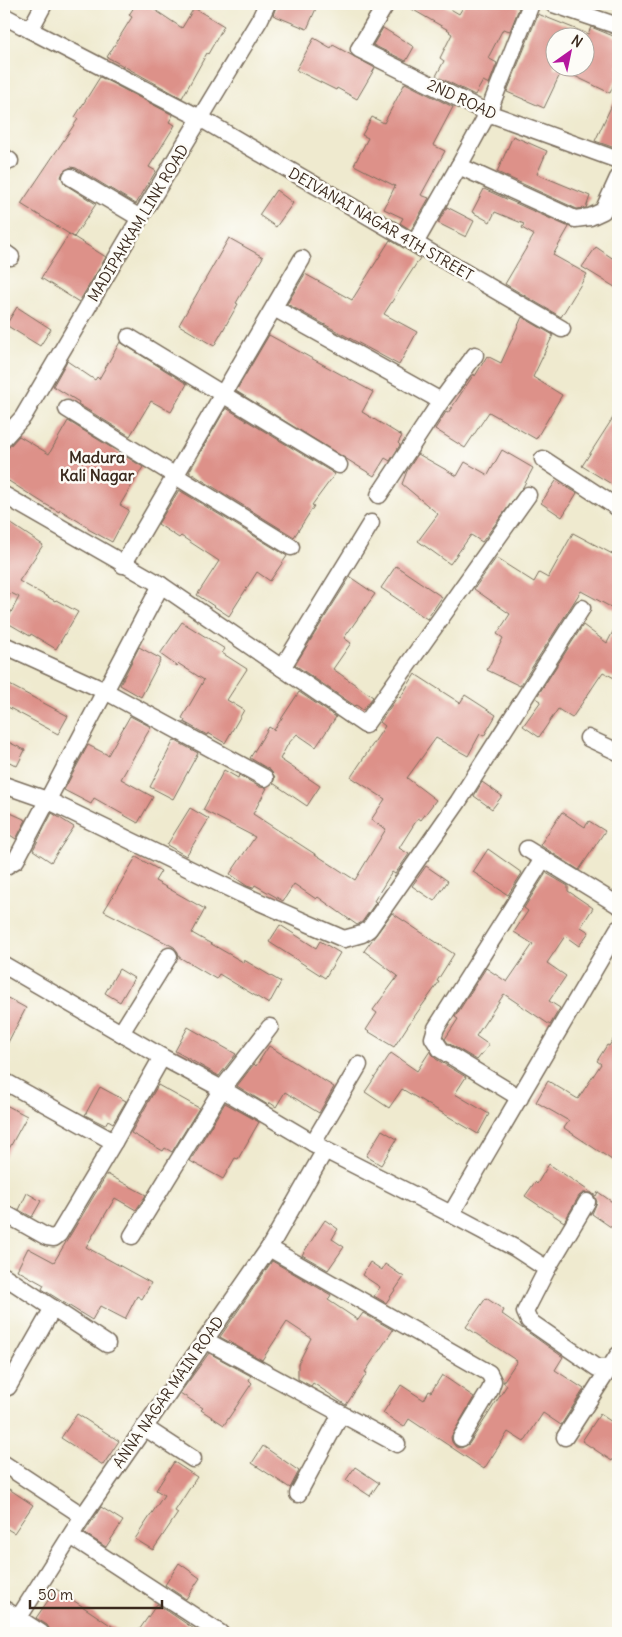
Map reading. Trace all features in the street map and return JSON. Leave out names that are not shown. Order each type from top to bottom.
[{"type":"street","points":[[30,30],[44,4]]},
{"type":"street","name":"MADIPAKKAM LINK ROAD","points":[[4,438],[23,417],[260,19],[267,4]]},
{"type":"street","name":"2ND ROAD","points":[[386,4],[359,50],[488,113],[618,160]]},
{"type":"street","points":[[414,243],[488,113],[531,4]]},
{"type":"street","points":[[553,4],[618,26]]},
{"type":"street","name":"DEIVANAI NAGAR 4TH STREET","points":[[4,16],[200,118],[562,329]]},
{"type":"street","points":[[459,166],[575,219],[590,217],[603,211],[618,178]]},
{"type":"street","points":[[72,178],[140,218]]},
{"type":"street","points":[[122,564],[302,259]]},
{"type":"street","points":[[274,308],[441,401]]},
{"type":"street","points":[[129,337],[339,465]]},
{"type":"street","points":[[379,494],[441,401],[475,355]]},
{"type":"street","points":[[67,409],[291,547]]},
{"type":"street","points":[[543,459],[618,508]]},
{"type":"street","points":[[4,495],[161,585],[365,725],[528,494]]},
{"type":"street","points":[[282,668],[371,523]]},
{"type":"street","points":[[4,866],[16,860],[161,585]]},
{"type":"street","points":[[4,785],[48,800],[241,894],[344,939],[362,934],[369,929],[458,802],[582,608]]},
{"type":"street","points":[[4,646],[105,691],[265,778]]},
{"type":"street","points":[[588,738],[618,752]]},
{"type":"street","points":[[527,849],[616,900]]},
{"type":"street","points":[[520,1098],[441,1050],[433,1038],[436,1028],[543,859]]},
{"type":"street","points":[[451,1214],[618,929]]},
{"type":"street","points":[[121,1033],[169,956]]},
{"type":"street","points":[[4,965],[319,1146],[515,1248],[547,1269]]},
{"type":"street","points":[[132,1236],[222,1089],[270,1027]]},
{"type":"street","points":[[4,1213],[47,1238],[54,1238],[62,1230],[162,1057]]},
{"type":"street","name":"ANNA NAGAR MAIN ROAD","points":[[9,1633],[83,1516],[269,1248],[359,1065]]},
{"type":"street","points":[[4,1081],[114,1142]]},
{"type":"street","points":[[587,1202],[547,1269],[525,1312],[529,1321],[597,1368],[614,1361]]},
{"type":"street","points":[[269,1248],[489,1373],[493,1381],[490,1390],[461,1438]]},
{"type":"street","points":[[4,1276],[107,1344]]},
{"type":"street","points":[[8,1387],[53,1308]]},
{"type":"street","points":[[205,1340],[397,1444]]},
{"type":"street","points":[[565,1437],[614,1361]]},
{"type":"street","points":[[298,1494],[341,1414]]},
{"type":"street","points":[[144,1427],[193,1459]]},
{"type":"street","points":[[4,1464],[83,1516]]},
{"type":"street","points":[[71,1536],[220,1633]]},
{"type":"street","points":[[4,1609],[41,1633]]},
{"type":"building","points":[[136,4],[146,4],[182,28],[194,8],[224,26],[182,98],[107,57],[132,17],[129,15]]},
{"type":"building","points":[[277,4],[318,4],[307,29],[273,15]]},
{"type":"building","points":[[403,4],[442,4],[459,14],[465,4],[511,4],[519,8],[510,31],[503,29],[488,58],[497,63],[489,84],[483,81],[475,95],[436,76],[444,61],[440,58],[452,34],[450,31]]},
{"type":"building","points":[[538,14],[573,28],[544,28],[544,78],[558,78],[544,108],[507,92]]},
{"type":"building","points":[[383,28],[414,47],[406,61],[373,45]]},
{"type":"building","points":[[594,28],[618,38],[618,75],[610,93],[579,78],[594,78]]},
{"type":"building","points":[[314,38],[331,48],[333,45],[375,68],[357,99],[296,70]]},
{"type":"building","points":[[100,77],[173,115],[169,122],[175,125],[149,167],[156,171],[136,204],[76,168],[71,167],[63,172],[61,177],[66,185],[96,204],[74,237],[21,204],[78,119],[75,117]]},
{"type":"building","points":[[405,83],[453,107],[433,145],[445,151],[421,195],[429,198],[411,230],[400,223],[403,218],[384,209],[395,186],[354,165],[368,138],[362,135],[372,117],[384,123]]},
{"type":"building","points":[[618,92],[618,149],[595,141]]},
{"type":"building","points":[[513,136],[547,151],[537,174],[590,196],[586,208],[577,209],[497,172]]},
{"type":"building","points":[[484,189],[569,227],[553,255],[587,274],[561,317],[505,284],[534,235],[522,228],[524,224],[495,212],[490,222],[472,212]]},
{"type":"building","points":[[276,190],[293,203],[276,227],[259,215]]},
{"type":"building","points":[[447,207],[474,221],[466,237],[438,223]]},
{"type":"building","points":[[69,234],[106,257],[79,302],[41,278]]},
{"type":"building","points":[[229,238],[263,257],[214,346],[179,325]]},
{"type":"building","points":[[390,240],[420,258],[384,314],[417,332],[399,365],[287,304],[305,274],[352,300]]},
{"type":"building","points":[[596,247],[618,262],[618,289],[582,267]]},
{"type":"building","points":[[17,307],[51,329],[40,346],[6,325]]},
{"type":"building","points":[[522,317],[553,335],[533,377],[562,395],[536,439],[489,412],[465,448],[435,429],[474,374],[475,376],[487,356],[501,363]]},
{"type":"building","points":[[269,335],[373,392],[362,412],[402,436],[398,443],[400,445],[390,461],[385,458],[374,476],[236,391]]},
{"type":"building","points":[[120,342],[187,384],[171,412],[151,401],[130,436],[53,386],[67,361],[95,380],[97,377],[99,379]]},
{"type":"building","points":[[226,408],[335,474],[312,505],[314,506],[294,537],[189,472]]},
{"type":"building","points":[[618,410],[618,488],[582,466]]},
{"type":"building","points":[[68,421],[143,467],[120,505],[129,510],[112,542],[4,478],[4,454],[19,436],[49,454]]},
{"type":"building","points":[[502,450],[533,468],[523,487],[482,542],[471,535],[450,564],[418,541],[438,514],[402,484],[407,471],[418,454],[457,476],[465,462],[488,475]]},
{"type":"building","points":[[556,481],[577,493],[562,517],[541,503]]},
{"type":"building","points":[[179,490],[287,556],[270,581],[257,572],[229,616],[197,595],[219,561],[181,536],[179,538],[158,524]]},
{"type":"building","points":[[4,519],[43,545],[19,581],[78,612],[56,649],[6,622],[19,597],[11,593],[4,604]]},
{"type":"building","points":[[573,533],[618,557],[618,611],[581,591],[520,686],[487,670],[503,638],[497,634],[510,614],[474,589],[496,558],[534,582],[539,573],[548,578]]},
{"type":"building","points":[[396,566],[442,597],[427,619],[381,588]]},
{"type":"building","points":[[350,577],[375,594],[344,638],[351,643],[333,669],[373,697],[363,710],[295,665]]},
{"type":"building","points":[[182,622],[225,649],[222,653],[247,669],[227,700],[244,710],[225,743],[184,722],[185,720],[182,718],[204,680],[179,664],[177,666],[160,654]]},
{"type":"building","points":[[618,622],[618,680],[603,672],[572,718],[558,709],[539,737],[523,726],[541,701],[536,698],[583,625],[607,643]]},
{"type":"building","points":[[139,647],[161,659],[141,697],[120,685]]},
{"type":"building","points":[[415,674],[460,703],[465,695],[496,715],[484,736],[480,734],[468,756],[436,738],[407,778],[436,800],[421,820],[418,818],[399,848],[409,854],[395,874],[392,872],[374,901],[376,902],[362,922],[357,925],[318,897],[316,899],[294,884],[283,901],[255,885],[253,888],[247,886],[230,874],[255,837],[203,810],[224,770],[238,778],[239,775],[260,787],[267,788],[253,814],[355,880],[386,829],[371,820],[385,799],[351,777],[385,726],[380,722],[398,696],[400,698]]},
{"type":"building","points":[[4,682],[68,716],[58,734],[4,705]]},
{"type":"building","points":[[299,692],[336,717],[316,747],[297,734],[288,744],[280,759],[320,786],[307,806],[273,783],[275,777],[270,770],[250,758],[269,727],[274,730]]},
{"type":"building","points":[[130,716],[151,727],[121,779],[153,797],[138,823],[94,798],[91,804],[64,790],[88,745],[108,755]]},
{"type":"building","points":[[4,740],[25,750],[17,766],[4,759]]},
{"type":"building","points":[[174,740],[198,753],[173,799],[150,787]]},
{"type":"building","points":[[482,782],[502,796],[492,809],[474,796]]},
{"type":"building","points":[[190,808],[209,819],[186,856],[167,845]]},
{"type":"building","points":[[4,810],[26,820],[16,839],[4,831]]},
{"type":"building","points":[[562,812],[585,827],[589,821],[605,831],[579,870],[540,845]]},
{"type":"building","points":[[52,813],[74,827],[51,862],[33,850]]},
{"type":"building","points":[[488,849],[522,873],[508,895],[473,872]]},
{"type":"building","points":[[136,857],[161,871],[155,881],[205,909],[192,933],[281,982],[269,1004],[219,974],[216,979],[179,957],[174,947],[104,911]]},
{"type":"building","points":[[426,866],[448,881],[434,901],[412,886]]},
{"type":"building","points":[[546,873],[568,886],[568,891],[593,908],[581,927],[589,932],[579,946],[565,936],[547,963],[566,976],[549,1001],[560,1008],[550,1025],[504,994],[476,1036],[489,1045],[477,1060],[448,1043],[445,1039],[458,1019],[455,1017],[486,968],[507,982],[533,944],[514,932],[528,911],[524,908]]},
{"type":"building","points":[[392,913],[454,954],[437,981],[439,982],[394,1047],[366,1030],[377,1013],[373,1010],[398,976],[364,951]]},
{"type":"building","points":[[280,925],[316,948],[320,941],[340,953],[325,978],[269,942]]},
{"type":"building","points":[[119,969],[134,978],[120,1002],[105,993]]},
{"type":"building","points":[[4,996],[26,1008],[4,1050]]},
{"type":"building","points":[[188,1027],[236,1054],[219,1076],[175,1051]]},
{"type":"building","points":[[618,1032],[618,1164],[564,1128],[569,1121],[536,1102],[548,1081],[578,1099],[601,1064],[597,1061]]},
{"type":"building","points":[[269,1046],[334,1087],[319,1113],[285,1092],[276,1107],[269,1102],[268,1105],[237,1086],[254,1064],[256,1066]]},
{"type":"building","points":[[430,1051],[436,1059],[466,1077],[455,1094],[489,1114],[478,1134],[402,1089],[389,1108],[365,1092],[391,1053],[417,1071]]},
{"type":"building","points":[[158,1085],[199,1108],[172,1152],[165,1148],[163,1151],[131,1133]]},
{"type":"building","points":[[100,1087],[126,1101],[113,1123],[108,1120],[105,1125],[85,1115]]},
{"type":"building","points":[[225,1103],[259,1122],[238,1159],[235,1158],[223,1179],[190,1161]]},
{"type":"building","points":[[4,1104],[27,1116],[4,1158]]},
{"type":"building","points":[[382,1130],[397,1139],[381,1165],[366,1156]]},
{"type":"building","points":[[549,1164],[592,1193],[583,1193],[579,1196],[564,1222],[525,1196],[535,1182],[537,1184]]},
{"type":"building","points":[[107,1174],[146,1195],[136,1210],[115,1198],[86,1247],[151,1283],[142,1299],[137,1296],[125,1319],[100,1306],[92,1320],[42,1289],[44,1285],[17,1270],[28,1248],[54,1262]]},
{"type":"building","points":[[598,1192],[618,1206],[618,1232],[592,1214],[597,1202],[592,1194],[596,1196]]},
{"type":"building","points":[[27,1193],[41,1201],[32,1217],[19,1210]]},
{"type":"building","points":[[325,1220],[338,1229],[332,1239],[344,1247],[328,1270],[302,1255]]},
{"type":"building","points":[[272,1261],[331,1295],[328,1300],[358,1320],[363,1313],[393,1330],[346,1405],[313,1383],[311,1386],[298,1379],[298,1364],[311,1338],[287,1322],[262,1360],[220,1337]]},
{"type":"building","points":[[370,1262],[382,1270],[385,1264],[404,1277],[386,1303],[374,1296],[380,1287],[362,1275]]},
{"type":"building","points":[[486,1298],[504,1310],[502,1314],[563,1357],[555,1370],[584,1389],[561,1425],[543,1413],[524,1442],[508,1432],[484,1469],[409,1419],[404,1427],[383,1413],[401,1385],[424,1400],[442,1375],[474,1397],[451,1437],[456,1447],[461,1448],[469,1444],[507,1385],[503,1382],[517,1361],[466,1327]]},
{"type":"building","points":[[209,1353],[251,1376],[249,1380],[252,1383],[224,1425],[180,1393]]},
{"type":"building","points":[[77,1414],[119,1441],[103,1465],[61,1438]]},
{"type":"building","points":[[600,1414],[618,1426],[618,1451],[612,1461],[582,1441]]},
{"type":"building","points":[[263,1446],[299,1471],[290,1488],[252,1463]]},
{"type":"building","points":[[174,1462],[197,1477],[175,1511],[178,1513],[153,1550],[135,1539],[164,1495],[156,1490]]},
{"type":"building","points":[[355,1467],[379,1483],[370,1496],[346,1480]]},
{"type":"building","points":[[9,1489],[33,1505],[14,1533],[4,1527],[4,1497]]},
{"type":"building","points":[[101,1507],[123,1521],[106,1547],[84,1533]]},
{"type":"building","points":[[179,1563],[200,1578],[186,1599],[165,1585]]},
{"type":"building","points":[[56,1589],[122,1633],[55,1633],[50,1630],[47,1625],[36,1618]]},
{"type":"building","points":[[157,1604],[175,1616],[200,1633],[137,1633]]},
{"type":"district","name":"Madura Kali Nagar","points":[[97,466]]}]
